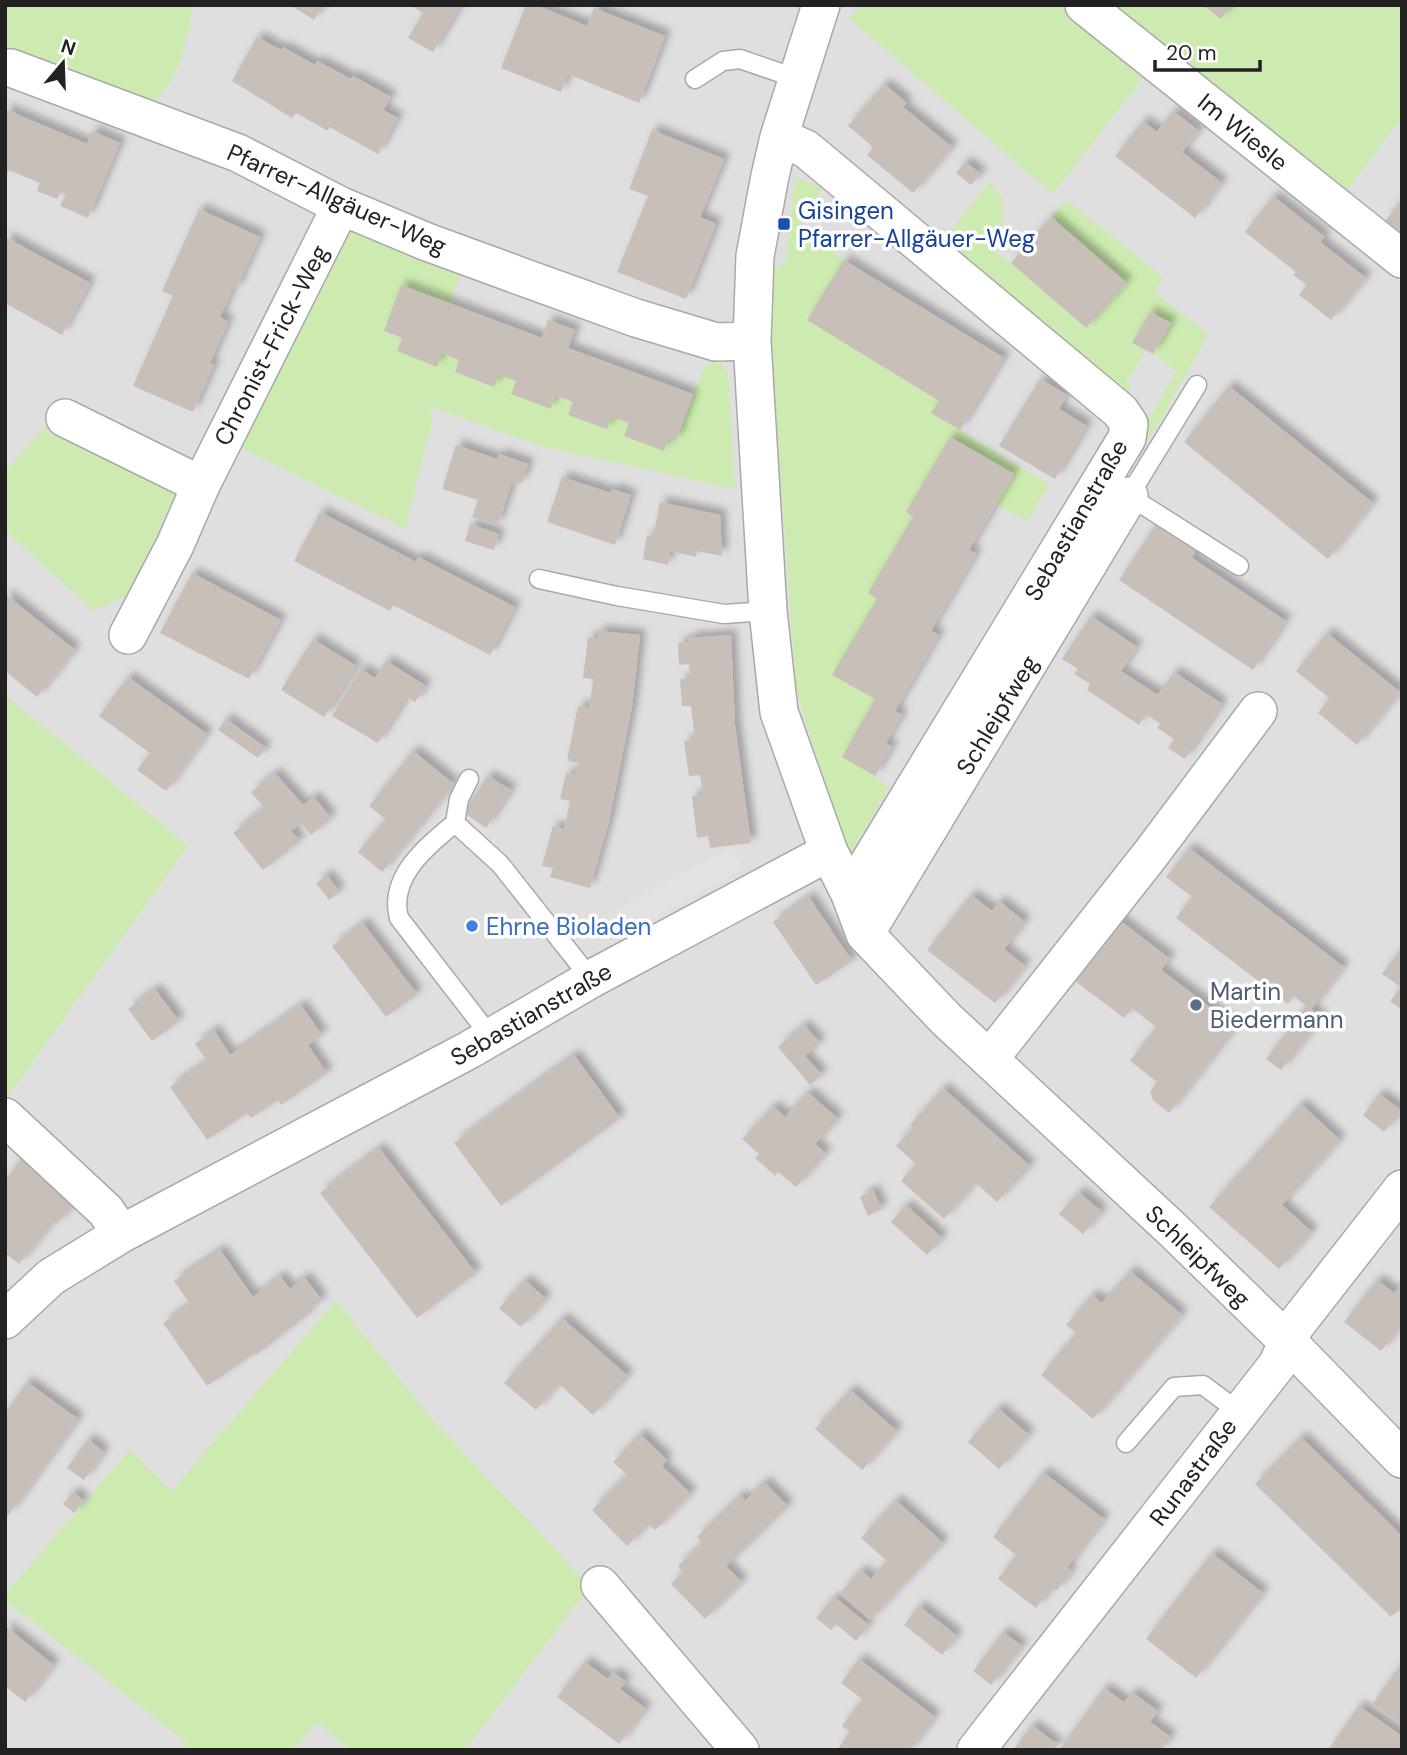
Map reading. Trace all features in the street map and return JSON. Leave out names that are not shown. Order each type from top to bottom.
[{"type":"street","points":[[821,5],[779,136],[755,256],[752,341],[768,611],[779,712],[830,852]]},
{"type":"street","name":"Im Wiesle","points":[[1084,5],[1402,259]]},
{"type":"street","name":"Pfarrer-Allgäuer-Weg","points":[[5,68],[140,115],[238,153],[341,206],[427,242],[636,318],[716,342],[752,341]]},
{"type":"street","name":"Sebastianstraße","points":[[779,136],[806,149],[1119,411],[1129,424],[1127,438],[850,894]]},
{"type":"street","name":"Chronist-Frick-Weg","points":[[128,635],[341,206]]},
{"type":"street","points":[[65,418],[201,485]]},
{"type":"street","name":"Schleipfweg","points":[[865,934],[1129,496]]},
{"type":"street","points":[[990,1058],[1150,855],[1258,711]]},
{"type":"street","name":"Sebastianstraße","points":[[5,1320],[51,1277],[121,1234],[830,852]]},
{"type":"street","name":"Schleipfweg","points":[[830,852],[865,934],[946,1018],[1288,1342],[1402,1458]]},
{"type":"street","points":[[5,1117],[106,1211],[121,1234]]},
{"type":"street","name":"Runastraße","points":[[976,1750],[1277,1365],[1295,1326],[1402,1189]]},
{"type":"street","points":[[600,1584],[740,1750]]},
{"type":"lane","points":[[695,79],[723,61],[740,59],[798,79]]},
{"type":"lane","points":[[1196,385],[1129,496],[1239,566]]},
{"type":"lane","points":[[539,579],[617,596],[724,614],[768,611]]},
{"type":"lane","points":[[469,779],[459,799],[455,823],[422,849],[401,884],[396,906],[399,918],[491,1037]]},
{"type":"lane","points":[[455,823],[500,864],[591,979]]},
{"type":"lane","points":[[1126,1443],[1174,1388],[1203,1385],[1239,1412]]},
{"type":"shaded area","points":[[5,5],[1402,5],[1402,1750],[5,1750]]},
{"type":"shaded area","points":[[731,847],[743,869],[627,932],[615,910]]},
{"type":"green space","points":[[5,5],[192,5],[193,8],[176,70],[154,102],[5,62]]},
{"type":"green space","points":[[862,5],[1062,5],[1148,71],[1053,194],[849,18]]},
{"type":"green space","points":[[1108,5],[1203,5],[1221,18],[1231,5],[1402,5],[1402,117],[1344,194]]},
{"type":"green space","points":[[795,178],[823,187],[799,225],[844,260],[808,320],[939,401],[932,413],[1049,485],[1027,521],[996,504],[1013,474],[950,437],[906,512],[913,517],[868,593],[877,599],[833,675],[875,699],[842,757],[875,776],[889,788],[848,857],[796,689],[770,327],[775,269],[786,262]]},
{"type":"green space","points":[[989,182],[1003,198],[1002,233],[989,249],[1011,263],[1086,328],[1126,283],[1051,217],[1067,200],[1163,277],[1154,292],[1208,334],[1163,416],[882,886],[875,881],[1177,371],[1153,354],[1171,323],[1150,312],[1132,343],[1143,349],[1143,356],[1126,382],[1131,386],[1124,398],[943,241]]},
{"type":"green space","points":[[354,224],[463,266],[450,303],[401,285],[384,332],[675,440],[705,366],[712,362],[722,365],[728,373],[735,489],[538,445],[429,406],[433,418],[405,528],[240,447],[335,231]]},
{"type":"green space","points":[[46,426],[177,487],[133,593],[93,610],[5,530],[5,471]]},
{"type":"green space","points":[[5,695],[188,846],[5,1100]]},
{"type":"green space","points":[[336,1301],[436,1424],[590,1586],[465,1750],[351,1750],[316,1722],[294,1750],[182,1750],[186,1742],[5,1600],[5,1594],[130,1450],[171,1491]]},
{"type":"building","points":[[290,5],[323,5],[314,20]]},
{"type":"building","points":[[410,5],[461,5],[433,52],[408,38],[423,13]]},
{"type":"building","points":[[526,5],[536,5],[587,26],[594,8],[665,36],[639,103],[568,74],[561,92],[501,68]]},
{"type":"building","points":[[1203,5],[1231,5],[1221,19]]},
{"type":"building","points":[[257,37],[281,50],[283,47],[315,65],[317,61],[351,79],[353,76],[391,97],[383,110],[398,118],[378,154],[329,127],[328,131],[296,113],[292,118],[232,81]]},
{"type":"building","points":[[884,84],[907,103],[903,107],[952,147],[913,193],[867,155],[873,147],[848,126]]},
{"type":"building","points":[[5,109],[87,144],[92,131],[120,143],[88,218],[60,206],[66,194],[61,191],[57,199],[37,191],[40,183],[9,170],[5,177]]},
{"type":"building","points":[[1173,111],[1199,131],[1182,152],[1222,183],[1195,218],[1115,156],[1143,121],[1157,132]]},
{"type":"building","points":[[652,130],[724,159],[700,217],[716,224],[686,299],[617,272],[648,196],[629,189]]},
{"type":"building","points":[[965,162],[981,174],[971,185],[956,173]]},
{"type":"building","points":[[1273,196],[1325,237],[1320,242],[1366,278],[1331,320],[1299,295],[1307,285],[1293,275],[1296,272],[1245,232]]},
{"type":"building","points":[[1402,200],[1402,234],[1385,221]]},
{"type":"building","points":[[199,209],[260,237],[220,317],[228,322],[210,363],[214,365],[193,412],[133,386],[173,296],[162,291]]},
{"type":"building","points":[[1051,217],[1127,283],[1086,328],[1011,263]]},
{"type":"building","points":[[5,237],[90,283],[62,335],[5,303]]},
{"type":"building","points":[[844,260],[1004,358],[960,430],[931,413],[939,401],[807,320]]},
{"type":"building","points":[[401,285],[542,338],[548,320],[575,330],[568,348],[693,394],[676,441],[669,438],[664,451],[624,436],[629,423],[612,417],[607,429],[568,415],[573,402],[555,395],[551,409],[511,394],[516,381],[499,375],[494,387],[455,372],[459,360],[442,353],[437,367],[397,351],[402,338],[384,331]]},
{"type":"building","points":[[1150,312],[1171,323],[1153,354],[1132,343]]},
{"type":"building","points":[[1040,379],[1067,395],[1059,409],[1087,426],[1055,479],[999,446]]},
{"type":"building","points":[[1229,386],[1373,503],[1328,559],[1184,442]]},
{"type":"building","points":[[950,437],[1014,474],[969,550],[976,554],[931,631],[939,635],[895,711],[902,715],[886,743],[892,747],[875,776],[842,757],[875,699],[832,675],[877,599],[868,593],[913,517],[906,512]]},
{"type":"building","points":[[456,445],[497,459],[499,454],[528,464],[522,482],[511,485],[498,525],[472,517],[478,500],[442,489]]},
{"type":"building","points":[[562,477],[611,493],[612,489],[631,495],[615,545],[547,522]]},
{"type":"building","points":[[660,502],[720,515],[722,556],[697,551],[696,557],[670,551],[668,565],[643,559],[647,535],[653,537]]},
{"type":"building","points":[[320,512],[416,562],[418,557],[515,607],[490,655],[393,605],[390,611],[294,561]]},
{"type":"building","points":[[470,524],[499,534],[494,550],[465,541]]},
{"type":"building","points":[[1156,524],[1196,551],[1192,558],[1286,621],[1253,670],[1119,580]]},
{"type":"building","points":[[192,573],[281,620],[249,679],[160,633]]},
{"type":"building","points":[[5,594],[75,650],[37,697],[5,671]]},
{"type":"building","points":[[1091,616],[1137,647],[1121,671],[1158,695],[1174,672],[1222,704],[1185,759],[1168,748],[1174,739],[1157,728],[1160,724],[1146,714],[1139,725],[1087,690],[1090,684],[1074,674],[1078,669],[1062,659]]},
{"type":"building","points":[[598,631],[640,635],[632,707],[609,821],[590,888],[550,877],[553,868],[542,866],[553,826],[564,829],[570,801],[560,799],[566,773],[575,775],[578,763],[567,761],[578,706],[589,708],[593,679],[583,678],[588,637],[598,639]]},
{"type":"building","points":[[1327,633],[1400,692],[1357,745],[1318,713],[1329,698],[1296,671]]},
{"type":"building","points":[[731,635],[735,725],[751,843],[710,848],[708,836],[697,838],[692,796],[703,795],[700,775],[689,776],[684,741],[695,739],[691,706],[682,706],[680,679],[690,679],[689,664],[679,665],[678,643],[688,642],[688,638]]},
{"type":"building","points":[[313,639],[356,666],[324,717],[281,690]]},
{"type":"building","points":[[386,661],[426,686],[415,702],[407,697],[378,743],[332,716],[361,669],[375,678]]},
{"type":"building","points":[[128,677],[207,734],[166,791],[137,770],[150,753],[99,716]]},
{"type":"building","points":[[226,719],[266,748],[258,758],[218,730]]},
{"type":"building","points":[[413,751],[454,784],[382,872],[358,852],[385,819],[369,806]]},
{"type":"building","points":[[275,773],[303,805],[314,797],[331,818],[311,835],[301,823],[291,831],[300,841],[263,870],[233,833],[264,808],[251,792]]},
{"type":"building","points":[[488,776],[511,790],[486,828],[463,812]]},
{"type":"building","points":[[1189,848],[1344,967],[1311,1009],[1322,1018],[1281,1070],[1266,1059],[1306,1006],[1294,996],[1288,1004],[1176,918],[1192,897],[1166,877]]},
{"type":"building","points":[[327,875],[339,892],[329,900],[316,883]]},
{"type":"building","points":[[971,895],[992,911],[999,901],[1025,922],[1004,949],[1025,966],[995,1003],[927,950]]},
{"type":"building","points":[[809,897],[852,961],[816,985],[773,922]]},
{"type":"building","points":[[1113,915],[1170,959],[1161,970],[1236,1027],[1169,1113],[1153,1100],[1150,1092],[1157,1082],[1130,1061],[1156,1027],[1132,1008],[1124,1018],[1067,975]]},
{"type":"building","points":[[363,923],[417,994],[386,1017],[332,946]]},
{"type":"building","points":[[1402,948],[1402,1010],[1390,1001],[1401,987],[1382,974]]},
{"type":"building","points":[[155,989],[179,1021],[152,1041],[128,1009]]},
{"type":"building","points":[[301,1005],[322,1035],[308,1045],[327,1073],[281,1105],[278,1100],[251,1118],[247,1113],[207,1140],[170,1087],[207,1061],[195,1044],[214,1030],[230,1055]]},
{"type":"building","points":[[804,1025],[820,1043],[805,1056],[822,1075],[810,1085],[778,1047]]},
{"type":"building","points":[[574,1055],[620,1118],[501,1206],[454,1143]]},
{"type":"building","points":[[943,1088],[1030,1166],[997,1202],[976,1183],[944,1219],[901,1181],[916,1164],[896,1146],[913,1128],[910,1125]]},
{"type":"building","points":[[808,1092],[838,1119],[815,1144],[826,1154],[796,1187],[778,1172],[775,1176],[755,1158],[759,1154],[742,1139],[773,1106],[785,1117]]},
{"type":"building","points":[[1379,1094],[1401,1110],[1384,1132],[1363,1115]]},
{"type":"building","points":[[1301,1104],[1340,1140],[1282,1205],[1312,1232],[1279,1269],[1209,1207]]},
{"type":"building","points":[[379,1148],[476,1273],[417,1318],[320,1193]]},
{"type":"building","points":[[25,1154],[79,1197],[57,1224],[54,1221],[19,1264],[5,1253],[5,1180]]},
{"type":"building","points":[[873,1190],[882,1209],[868,1216],[860,1197]]},
{"type":"building","points":[[1079,1192],[1102,1212],[1083,1234],[1059,1214]]},
{"type":"building","points":[[906,1205],[942,1238],[927,1255],[891,1222]]},
{"type":"building","points":[[220,1250],[253,1297],[280,1276],[290,1289],[304,1277],[322,1300],[256,1355],[255,1353],[207,1386],[163,1323],[190,1304],[174,1281]]},
{"type":"building","points":[[1130,1271],[1182,1315],[1093,1419],[1041,1375],[1076,1333],[1066,1325],[1092,1295],[1102,1303]]},
{"type":"building","points":[[525,1280],[546,1299],[521,1327],[499,1308]]},
{"type":"building","points":[[1377,1280],[1394,1293],[1402,1282],[1402,1324],[1381,1351],[1344,1322]]},
{"type":"building","points":[[562,1318],[628,1376],[593,1415],[559,1384],[536,1410],[504,1383]]},
{"type":"building","points":[[27,1382],[78,1419],[7,1517],[5,1413]]},
{"type":"building","points":[[850,1390],[897,1431],[862,1470],[815,1429]]},
{"type":"building","points":[[998,1408],[1029,1435],[999,1469],[968,1442]]},
{"type":"building","points":[[640,1434],[667,1460],[662,1466],[691,1494],[655,1530],[649,1524],[627,1546],[592,1510],[627,1475],[613,1462]]},
{"type":"building","points":[[1301,1437],[1402,1536],[1402,1607],[1391,1617],[1255,1484]]},
{"type":"building","points":[[88,1439],[104,1452],[84,1480],[67,1468]]},
{"type":"building","points":[[1043,1472],[1104,1519],[1067,1568],[1072,1571],[1056,1591],[1052,1587],[1036,1608],[998,1579],[1016,1555],[993,1537]]},
{"type":"building","points":[[764,1482],[788,1506],[726,1566],[742,1582],[705,1619],[671,1584],[683,1572],[678,1566],[702,1543],[697,1537],[740,1495],[745,1501]]},
{"type":"building","points":[[73,1492],[84,1501],[74,1513],[63,1504]]},
{"type":"building","points":[[896,1500],[943,1543],[870,1620],[840,1593],[861,1570],[871,1579],[887,1561],[861,1538]]},
{"type":"building","points":[[1212,1553],[1263,1593],[1196,1678],[1146,1639]]},
{"type":"building","points":[[834,1597],[869,1625],[856,1641],[836,1624],[831,1630],[816,1618]]},
{"type":"building","points":[[919,1606],[957,1636],[942,1655],[904,1625]]},
{"type":"building","points":[[5,1626],[54,1665],[25,1702],[5,1686]]},
{"type":"building","points":[[1003,1632],[1022,1646],[991,1685],[973,1671]]},
{"type":"building","points":[[859,1659],[935,1717],[910,1750],[837,1750],[850,1732],[842,1726],[862,1699],[841,1683]]},
{"type":"building","points":[[585,1662],[608,1679],[613,1672],[626,1682],[620,1689],[646,1709],[619,1744],[557,1697]]},
{"type":"building","points":[[1402,1663],[1402,1725],[1372,1704]]},
{"type":"building","points":[[1104,1688],[1124,1702],[1132,1692],[1158,1711],[1150,1722],[1171,1737],[1161,1750],[1059,1750]]},
{"type":"building","points":[[1359,1706],[1402,1736],[1402,1750],[1328,1750]]},
{"type":"building","points":[[1032,1725],[1058,1745],[1054,1750],[1013,1750]]},
{"type":"place","name":"Gisingen Pfarrer-Allgäuer-Weg","points":[[784,224]]},
{"type":"place","name":"Ehrne Bioladen","points":[[472,926]]},
{"type":"place","name":"Martin Biedermann","points":[[1196,1005]]}]
